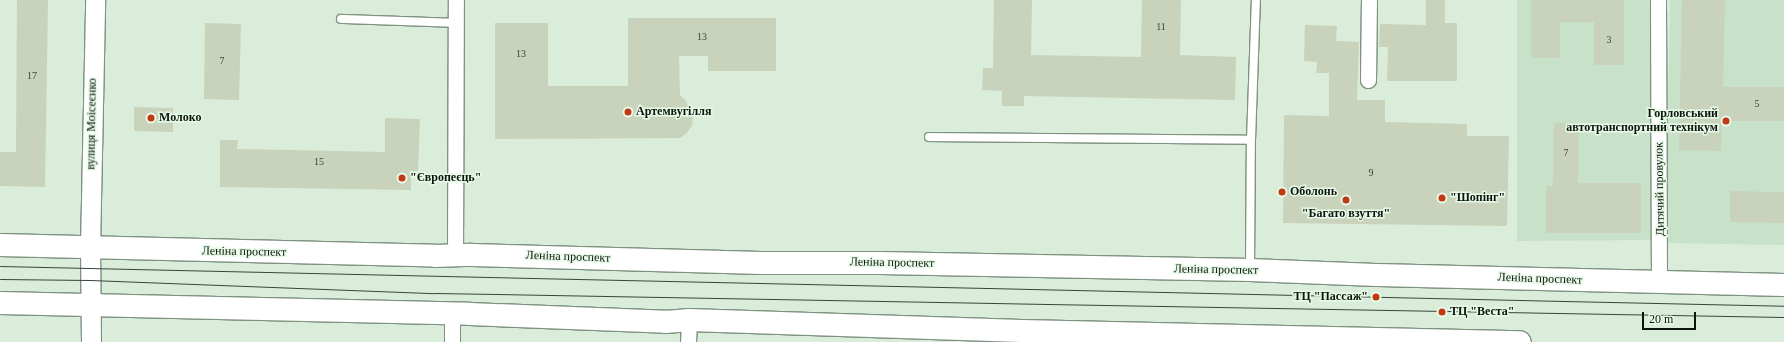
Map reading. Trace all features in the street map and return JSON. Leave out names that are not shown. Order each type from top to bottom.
[{"type":"main road","name":"Леніна проспект","points":[[0,245],[435,256],[455,254],[761,263],[880,263],[1250,270],[1784,285]]},
{"type":"main road","points":[[0,303],[91,304],[452,314],[666,322],[689,320],[1022,336],[1520,342]]},
{"type":"street","name":"вулиця Моісеєнко","points":[[91,342],[90,248],[95,0]]},
{"type":"street","points":[[455,254],[456,0]]},
{"type":"street","points":[[1368,80],[1369,0]]},
{"type":"street","name":"Дитячий провулок","points":[[1658,0],[1659,282]]},
{"type":"street","points":[[452,314],[452,342]]},
{"type":"street","points":[[688,342],[689,320]]},
{"type":"lane","points":[[1250,270],[1251,140],[1256,0]]},
{"type":"lane","points":[[341,19],[455,23]]},
{"type":"lane","points":[[929,137],[1251,140]]},
{"type":"shaded area","points":[[1517,0],[1654,0],[1654,240],[1517,241]]},
{"type":"shaded area","name":"Горловський автотранспортний технікум","points":[[1670,0],[1784,0],[1784,245],[1666,243]]},
{"type":"building","points":[[17,0],[48,0],[45,187],[0,186],[0,152],[16,152]]},
{"type":"building","points":[[994,0],[1032,0],[1031,55],[1141,57],[1142,0],[1181,0],[1180,55],[1236,57],[1235,100],[1024,96],[1024,106],[1002,106],[1002,91],[982,90],[983,68],[993,68]]},
{"type":"building","points":[[1426,0],[1445,0],[1445,23],[1457,23],[1457,81],[1387,81],[1388,47],[1379,47],[1380,24],[1426,25]]},
{"type":"building","points":[[1531,0],[1624,0],[1624,65],[1594,65],[1594,22],[1560,22],[1560,58],[1531,58]]},
{"type":"building","points":[[1682,0],[1725,0],[1723,87],[1784,87],[1784,121],[1722,121],[1721,151],[1679,150]]},
{"type":"building","points":[[628,18],[776,18],[776,71],[708,71],[708,56],[679,56],[680,95],[686,101],[693,116],[692,125],[687,133],[680,138],[495,139],[495,23],[548,23],[548,86],[628,86]]},
{"type":"building","points":[[205,23],[241,24],[239,100],[204,99]]},
{"type":"building","points":[[1305,25],[1337,26],[1336,41],[1359,42],[1357,100],[1385,100],[1385,122],[1467,124],[1467,136],[1509,136],[1507,226],[1283,223],[1284,115],[1329,116],[1329,73],[1316,73],[1317,62],[1304,61]]},
{"type":"building","points":[[134,107],[173,108],[173,132],[134,131]]},
{"type":"building","points":[[385,118],[420,119],[418,171],[411,171],[411,190],[220,187],[220,140],[238,140],[237,149],[385,152]]},
{"type":"building","points":[[1554,123],[1579,123],[1578,183],[1641,183],[1641,233],[1546,233],[1546,186],[1553,186]]},
{"type":"building","points":[[1730,191],[1784,192],[1784,223],[1730,222]]},
{"type":"tram line","points":[[0,266],[1784,306]]},
{"type":"tram line","points":[[0,279],[90,280],[435,293],[1784,317]]},
{"type":"place","name":"Артемвугілля","points":[[628,112]]},
{"type":"place","name":"Молоко","points":[[151,118]]},
{"type":"place","name":"Горловський автотранспортний технікум","points":[[1726,121]]},
{"type":"place","name":"\"Європеєць\"","points":[[402,178]]},
{"type":"place","name":"Оболонь","points":[[1282,192]]},
{"type":"place","name":"\"Шопінг\"","points":[[1442,198]]},
{"type":"place","name":"\"Багато взуття\"","points":[[1346,200]]},
{"type":"place","name":"ТЦ \"Пассаж\"","points":[[1376,297]]},
{"type":"place","name":"ТЦ \"Веста\"","points":[[1442,312]]}]
